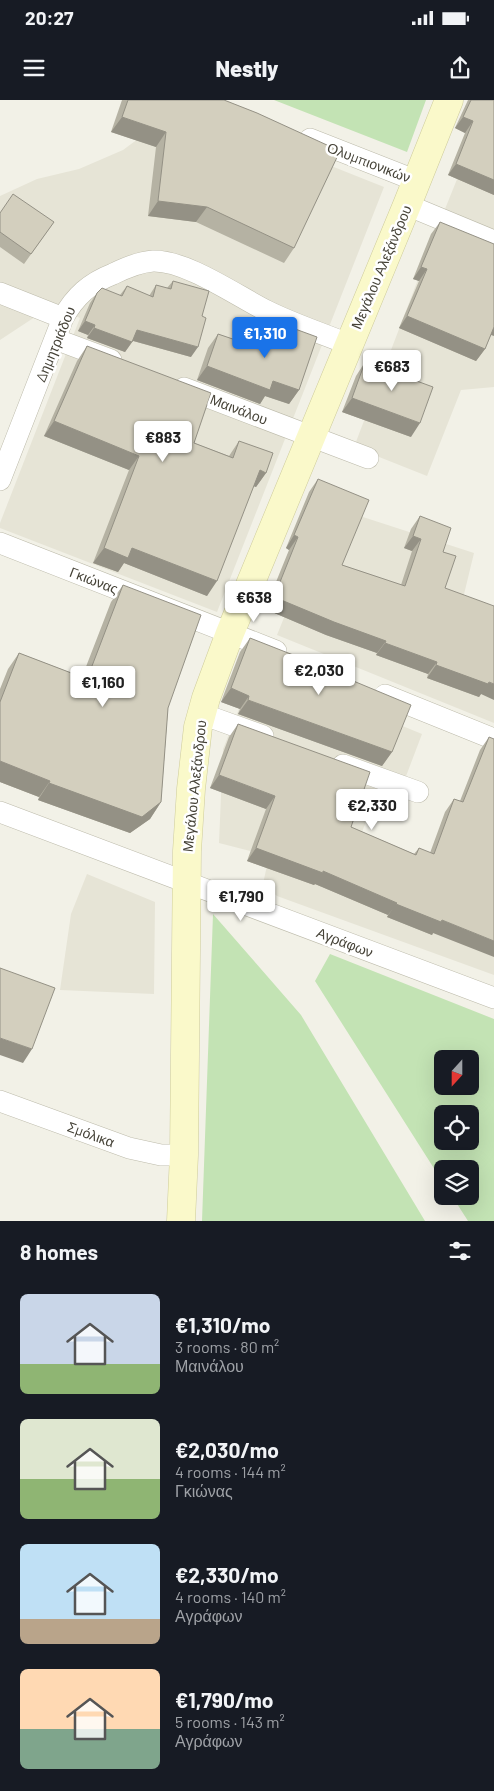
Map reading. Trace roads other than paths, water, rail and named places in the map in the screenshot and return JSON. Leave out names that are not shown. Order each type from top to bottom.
[{"type":"street","name":"Μεγάλου Αλεξάνδρου","points":[[180,1221],[184,1155],[187,851],[198,727],[230,633],[449,100]]},
{"type":"street","name":"Ολυμπιονικών","points":[[290,132],[412,193],[494,241]]},
{"type":"street","name":"Δημητριάδου","points":[[0,480],[63,318],[75,299],[90,285],[131,266],[151,261],[162,262],[200,274],[270,312],[348,344]]},
{"type":"street","points":[[0,293],[63,318]]},
{"type":"street","points":[[55,338],[128,366]]},
{"type":"street","name":"Μαινάλου","points":[[164,380],[368,458]]},
{"type":"street","name":"Γκιώνας","points":[[0,543],[293,658]]},
{"type":"street","points":[[365,687],[494,739]]},
{"type":"street","points":[[202,714],[283,743]]},
{"type":"street","points":[[328,760],[418,792]]},
{"type":"street","name":"Αγράφων","points":[[0,812],[494,998]]},
{"type":"street","name":"Σμόλικα","points":[[0,1101],[129,1148],[161,1154],[184,1155]]}]
